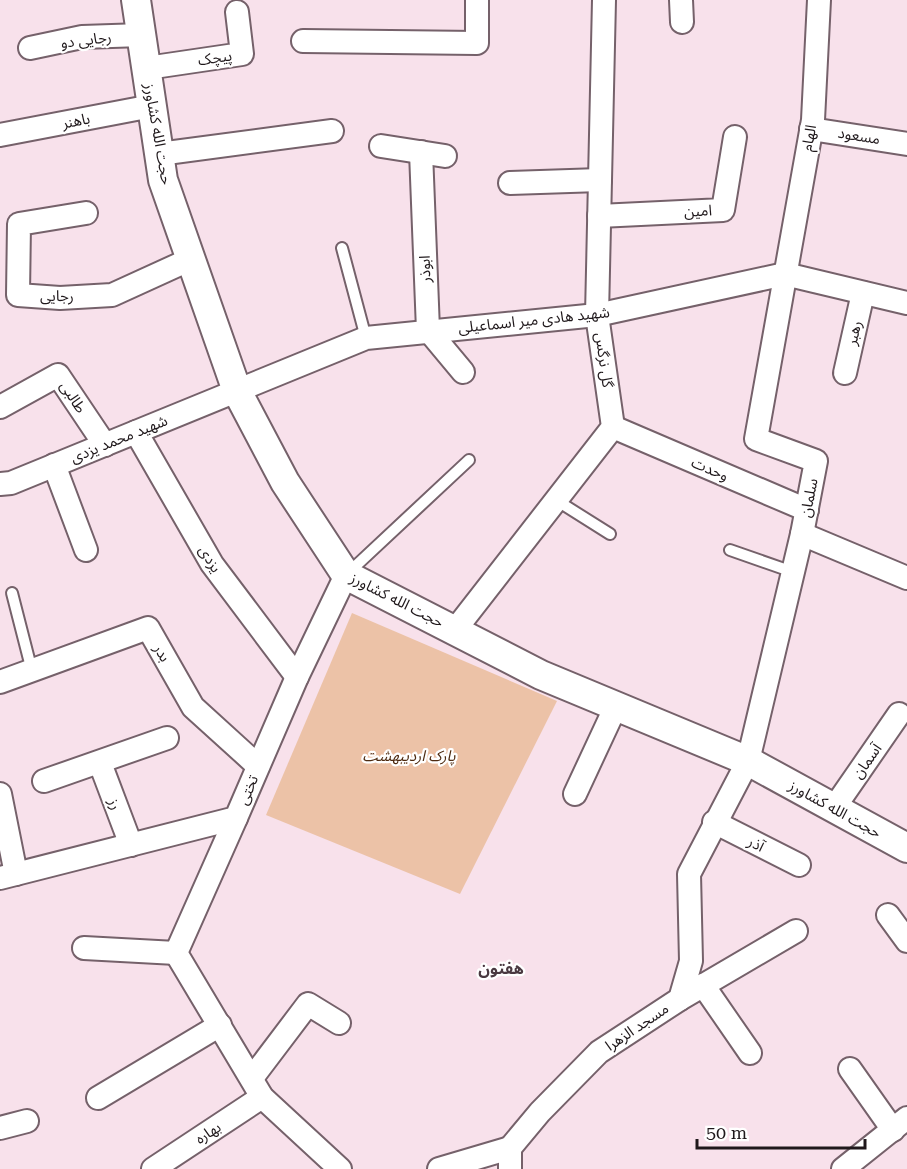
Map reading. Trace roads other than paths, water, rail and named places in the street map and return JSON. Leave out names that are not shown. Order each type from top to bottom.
[{"type":"street","name":"حجت الله کشاورز","points":[[136,0],[163,180],[237,392],[285,482],[346,575],[541,675],[748,761],[907,848]]},
{"type":"street","points":[[303,41],[477,44],[477,0]]},
{"type":"street","name":"گل نرگس","points":[[604,0],[597,315],[613,427]]},
{"type":"street","name":"الهام","points":[[785,274],[811,129],[819,0]]},
{"type":"street","name":"پیچک","points":[[147,68],[242,54],[237,12]]},
{"type":"street","name":"رجایی دو","points":[[30,48],[82,37],[142,35]]},
{"type":"street","name":"باهنر","points":[[0,135],[152,106]]},
{"type":"street","name":"مسعود","points":[[811,129],[907,144]]},
{"type":"street","points":[[159,154],[332,131]]},
{"type":"street","name":"امین","points":[[599,216],[723,210],[735,137]]},
{"type":"street","points":[[381,146],[445,156]]},
{"type":"street","name":"ابوذر","points":[[421,152],[428,330]]},
{"type":"street","points":[[510,183],[600,180]]},
{"type":"street","name":"رجایی","points":[[86,213],[19,224],[18,295],[60,298],[112,294],[191,259]]},
{"type":"street","name":"شهید هادی میر اسماعیلی","points":[[237,392],[366,338],[428,330],[597,315],[785,274],[907,303]]},
{"type":"street","name":"سلمان","points":[[748,761],[802,534],[816,461],[756,439],[785,274]]},
{"type":"street","name":"رهبر","points":[[845,373],[863,292]]},
{"type":"street","points":[[428,330],[462,372]]},
{"type":"street","name":"طالبی","points":[[0,407],[58,375],[105,445]]},
{"type":"street","name":"شهید محمد یزدی","points":[[0,484],[11,483],[237,392]]},
{"type":"street","points":[[455,630],[613,427]]},
{"type":"street","name":"وحدت","points":[[613,427],[807,510]]},
{"type":"street","name":"یزدی","points":[[136,432],[212,564],[297,677]]},
{"type":"street","points":[[54,465],[86,550]]},
{"type":"street","points":[[802,534],[907,578]]},
{"type":"street","name":"تختی","points":[[8,876],[236,818],[297,677],[346,575]]},
{"type":"street","name":"بدر","points":[[0,682],[148,628],[193,707],[258,766]]},
{"type":"street","points":[[575,794],[616,706]]},
{"type":"street","name":"آسمان","points":[[834,808],[899,714]]},
{"type":"street","points":[[45,781],[167,738]]},
{"type":"street","name":"مسجد الزهرا","points":[[510,1158],[540,1112],[599,1052],[680,999],[691,961],[689,874],[714,822],[748,761]]},
{"type":"street","name":"رز","points":[[100,762],[131,844]]},
{"type":"street","points":[[1,802],[8,876]]},
{"type":"street","points":[[176,952],[236,818]]},
{"type":"street","name":"آذر","points":[[714,822],[799,865]]},
{"type":"street","points":[[888,915],[907,941]]},
{"type":"street","points":[[680,999],[796,931]]},
{"type":"street","points":[[84,948],[176,952]]},
{"type":"street","points":[[176,952],[257,1088],[340,1169]]},
{"type":"street","points":[[703,985],[750,1053]]},
{"type":"street","name":"بهاره","points":[[153,1169],[257,1088],[308,1004],[339,1023]]},
{"type":"street","points":[[98,1098],[220,1025]]},
{"type":"street","points":[[843,1169],[900,1124],[850,1069]]},
{"type":"street","points":[[0,1128],[27,1120]]},
{"type":"street","points":[[439,1169],[510,1158]]},
{"type":"lane","points":[[342,248],[366,338]]},
{"type":"lane","points":[[346,575],[469,460]]},
{"type":"lane","points":[[556,500],[610,534]]},
{"type":"lane","points":[[730,550],[793,572]]},
{"type":"lane","points":[[12,592],[32,671]]},
{"type":"district","name":"هفتون","points":[[501,968]]},
{"type":"park label","name":"پارک اردیبهشت","points":[[409,756]]}]
